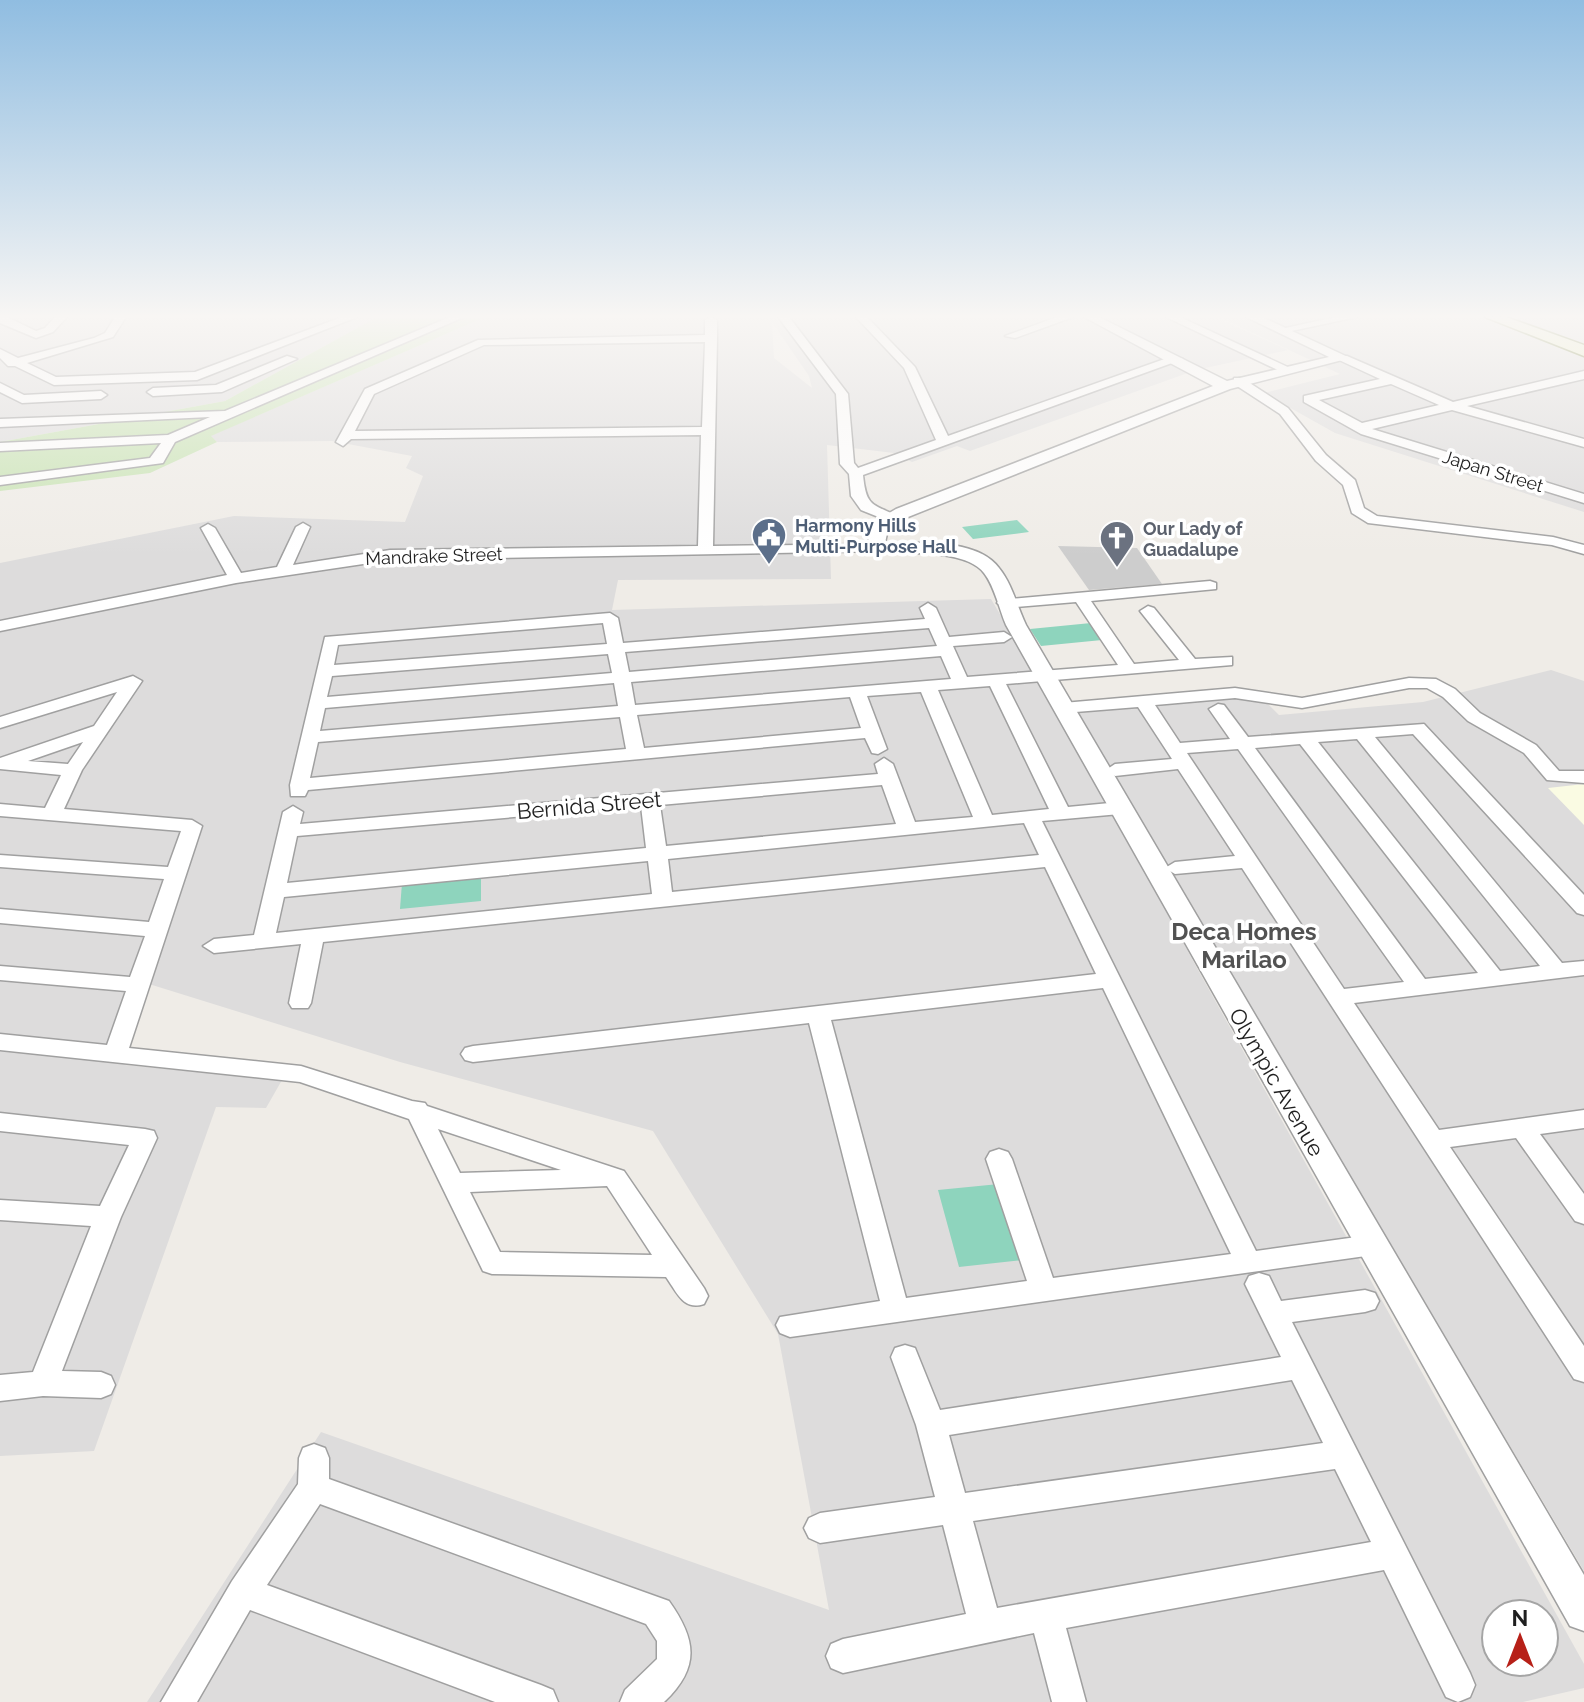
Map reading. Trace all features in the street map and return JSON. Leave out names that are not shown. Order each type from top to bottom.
[{"type":"street","points":[[17,396],[22,399],[68,396]]},
{"type":"street","points":[[0,447],[170,439],[270,396]]},
{"type":"street","points":[[367,396],[344,438],[708,431]]},
{"type":"street","points":[[705,550],[709,396]]},
{"type":"street","points":[[842,396],[847,464],[856,473],[858,496],[866,507],[891,518]]},
{"type":"street","points":[[923,396],[944,442]]},
{"type":"street","points":[[856,473],[1072,396]]},
{"type":"street","points":[[875,548],[876,532],[891,518],[1200,396]]},
{"type":"street","points":[[1256,396],[1284,411],[1321,458],[1345,477],[1362,515],[1373,520],[1553,541],[1584,550]]},
{"type":"street","name":"Japan Street","points":[[1319,396],[1308,399],[1358,428],[1584,499]]},
{"type":"street","points":[[1430,396],[1452,406],[1584,443]]},
{"type":"street","points":[[1358,428],[1493,396]]},
{"type":"street","points":[[0,423],[232,413]]},
{"type":"street","points":[[0,481],[151,462],[158,460],[170,439]]},
{"type":"street","points":[[0,447],[4,451],[0,462]]},
{"type":"street","points":[[283,570],[303,527]]},
{"type":"street","points":[[208,528],[236,578]]},
{"type":"street","name":"Mandrake Street","points":[[0,626],[236,578],[402,554],[875,548]]},
{"type":"street","name":"Olympic Avenue","points":[[875,548],[932,550],[984,562],[992,569],[1005,603],[1044,675],[1584,1612]]},
{"type":"street","points":[[1005,603],[1210,586]]},
{"type":"street","points":[[1080,596],[1129,668]]},
{"type":"street","points":[[1148,611],[1191,664]]},
{"type":"street","points":[[325,671],[615,647],[932,615],[961,682]]},
{"type":"street","points":[[263,942],[331,641],[610,618],[636,754]]},
{"type":"street","points":[[318,703],[621,678],[945,646],[1004,637]]},
{"type":"street","points":[[310,737],[1226,661]]},
{"type":"street","points":[[995,679],[1061,813]]},
{"type":"street","points":[[0,723],[133,681],[73,770],[52,814]]},
{"type":"street","points":[[1063,708],[1235,693],[1310,702],[1409,683],[1430,683],[1449,693],[1474,717],[1530,749],[1554,776],[1584,777]]},
{"type":"street","points":[[927,685],[985,821]]},
{"type":"street","points":[[856,691],[908,829]]},
{"type":"street","points":[[1143,701],[1584,1370]]},
{"type":"street","points":[[1218,709],[1420,988]]},
{"type":"street","points":[[1115,770],[1242,742],[1420,729],[1584,908]]},
{"type":"street","points":[[0,764],[100,730]]},
{"type":"street","points":[[1361,732],[1556,971]]},
{"type":"street","points":[[1304,737],[1495,979]]},
{"type":"street","points":[[295,805],[636,754],[881,756]]},
{"type":"street","name":"Bernida Street","points":[[295,805],[650,800],[881,756]]},
{"type":"street","points":[[0,764],[73,770]]},
{"type":"street","points":[[650,800],[663,900]]},
{"type":"street","points":[[275,891],[1120,808]]},
{"type":"street","points":[[0,810],[192,826],[116,1053]]},
{"type":"street","points":[[1030,816],[1458,1685]]},
{"type":"street","points":[[214,946],[1051,860]]},
{"type":"street","points":[[0,861],[175,874]]},
{"type":"street","points":[[1175,868],[1250,861]]},
{"type":"street","points":[[0,916],[159,930]]},
{"type":"street","points":[[300,1003],[313,937]]},
{"type":"street","points":[[1338,997],[1584,968]]},
{"type":"street","points":[[0,973],[140,985]]},
{"type":"street","points":[[473,1054],[1109,980]]},
{"type":"street","points":[[818,1014],[896,1311]]},
{"type":"street","points":[[0,1042],[301,1074],[416,1109],[615,1178],[694,1296]]},
{"type":"street","points":[[416,1109],[492,1263],[672,1266]]},
{"type":"street","points":[[1432,1140],[1584,1119]]},
{"type":"street","points":[[0,1122],[145,1138],[108,1217],[43,1383]]},
{"type":"street","points":[[1522,1128],[1584,1214]]},
{"type":"street","points":[[999,1159],[1044,1291]]},
{"type":"street","points":[[454,1183],[615,1178]]},
{"type":"street","points":[[3,1215],[108,1217]]},
{"type":"street","points":[[790,1325],[1044,1291],[1254,1273],[1371,1246]]},
{"type":"street","points":[[1274,1313],[1365,1301]]},
{"type":"street","points":[[905,1357],[931,1425],[986,1626]]},
{"type":"street","points":[[931,1425],[1300,1366]]},
{"type":"street","points":[[0,1388],[43,1383],[101,1385]]},
{"type":"street","points":[[820,1528],[1344,1454]]},
{"type":"street","points":[[183,1701],[314,1473],[657,1612],[671,1630],[677,1651],[673,1670],[637,1702]]},
{"type":"street","points":[[843,1656],[986,1626],[1392,1553]]},
{"type":"street","points":[[243,1592],[541,1702]]},
{"type":"street","points":[[1046,1615],[1069,1702]]},
{"type":"shaded area","points":[[0,396],[233,396],[225,401],[0,442]]},
{"type":"shaded area","points":[[301,396],[1122,396],[970,451],[957,446],[912,462],[894,453],[827,445],[831,579],[618,580],[612,610],[991,599],[1070,733],[1547,1598],[1480,1598],[1480,1678],[1560,1678],[1560,1621],[1584,1664],[1584,1688],[1523,1702],[147,1702],[321,1432],[829,1610],[778,1334],[653,1131],[400,1062],[149,984],[125,1065],[282,1080],[266,1108],[216,1107],[94,1451],[0,1456],[0,563],[234,516],[405,522],[423,476],[406,468],[412,456],[332,441],[217,442],[210,436]]},
{"type":"shaded area","points":[[1270,396],[1584,396],[1584,512],[1335,433]]},
{"type":"shaded area","points":[[1058,546],[1137,548],[1162,584],[1089,590]]},
{"type":"shaded area","points":[[1551,670],[1584,681],[1584,1571],[1075,710],[1231,695],[1261,697],[1279,715],[1423,702]]},
{"type":"shaded area","points":[[1584,784],[1584,825],[1548,788]]},
{"type":"green space","points":[[233,396],[302,396],[211,436],[217,442],[150,473],[0,491],[0,442],[225,401]]},
{"type":"green space","points":[[1017,520],[1029,532],[973,539],[962,527]]},
{"type":"green space","points":[[1091,623],[1102,640],[1041,646],[1030,629]]},
{"type":"green space","points":[[481,876],[481,901],[400,909],[402,883]]},
{"type":"green space","points":[[999,1184],[1023,1260],[959,1267],[938,1190]]},
{"type":"place","name":"Harmony Hills Multi-Purpose Hall","points":[[769,566]]},
{"type":"place","name":"Our Lady of Guadalupe","points":[[1117,569]]},
{"type":"district","name":"Deca Homes Marilao","points":[[1244,945]]}]
